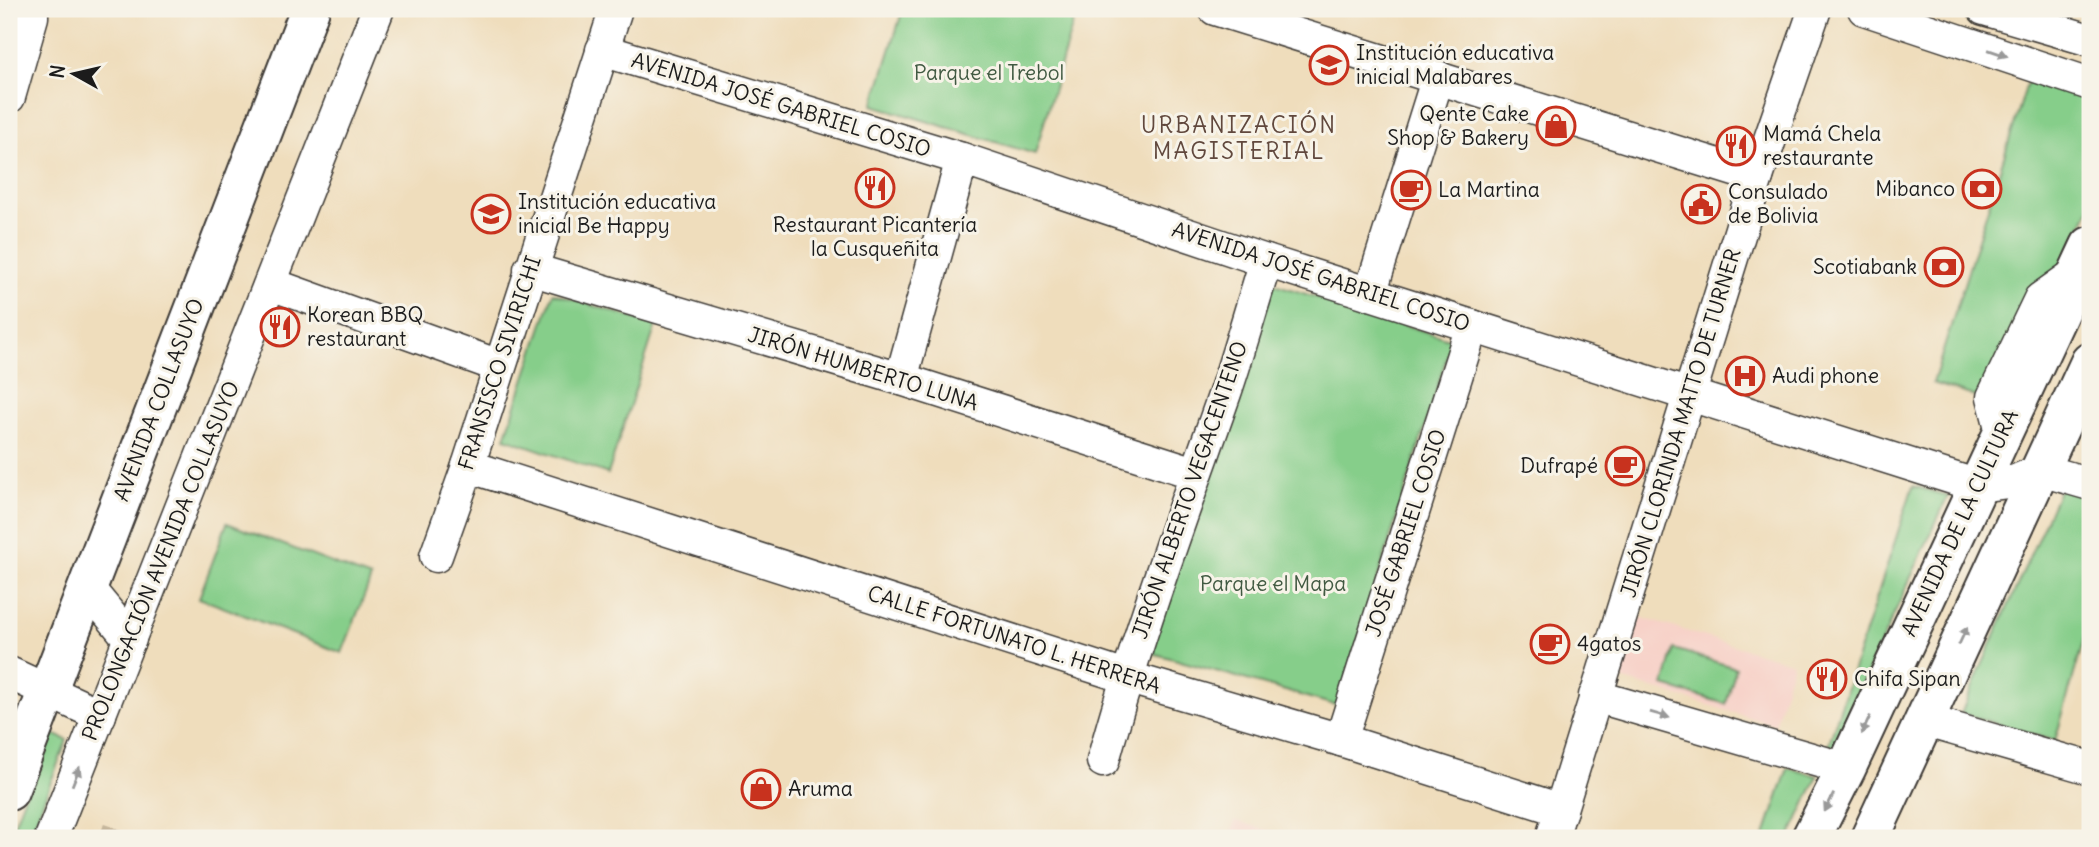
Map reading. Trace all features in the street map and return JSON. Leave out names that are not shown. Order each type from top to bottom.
[{"type":"main road","name":"AVENIDA COLLASUYO","points":[[9,791],[310,9]]},
{"type":"main road","name":"AVENIDA DE LA CULTURA","points":[[1811,838],[1846,769],[2084,259]]},
{"type":"main road","points":[[1870,838],[2090,362]]},
{"type":"street","name":"PROLONGACIÓN AVENIDA COLLASUYO","points":[[51,838],[378,9]]},
{"type":"street","name":"FRANSISCO SIVIRICHI","points":[[436,556],[468,466],[616,9]]},
{"type":"street","points":[[1215,9],[1757,177]]},
{"type":"street","name":"JIRÓN CLORINDA MATTO DE TURNER","points":[[1556,824],[1757,177],[1815,9]]},
{"type":"street","points":[[1864,9],[2090,84]]},
{"type":"street","points":[[1959,39],[1968,9]]},
{"type":"street","points":[[1984,9],[2090,40]]},
{"type":"street","points":[[9,97],[33,11]]},
{"type":"street","name":"AVENIDA JOSÉ GABRIEL COSIO","points":[[602,50],[962,159],[1266,261],[1978,486],[2016,481],[2041,470]]},
{"type":"street","points":[[1370,294],[1438,77]]},
{"type":"street","points":[[901,379],[962,159]]},
{"type":"street","name":"JIRÓN ALBERTO VEGACENTENO","points":[[1103,761],[1126,677],[1225,391],[1266,261]]},
{"type":"street","name":"JIRÓN HUMBERTO LUNA","points":[[530,269],[901,379],[1195,473]]},
{"type":"street","points":[[271,284],[499,366]]},
{"type":"street","name":"JOSÉ GABRIEL COSIO","points":[[1341,740],[1472,326]]},
{"type":"street","name":"CALLE FORTUNATO L. HERRERA","points":[[468,466],[1126,677],[1341,740],[1556,824]]},
{"type":"street","points":[[2041,470],[2090,484]]},
{"type":"street","points":[[87,587],[130,639]]},
{"type":"street","points":[[9,673],[100,715]]},
{"type":"street","points":[[1595,696],[1846,769]]},
{"type":"street","points":[[1923,720],[2090,768]]},
{"type":"shaded area","points":[[1639,617],[1793,663],[1775,725],[1621,679]]},
{"type":"shaded area","points":[[1235,820],[1293,838],[1229,838]]},
{"type":"green space","name":"Parque el Trebol","points":[[903,9],[1077,9],[1035,154],[873,105]]},
{"type":"green space","points":[[2031,71],[2090,89],[2090,208],[2062,267],[1983,399],[1933,383]]},
{"type":"green space","name":"Parque el Mapa","points":[[1265,281],[1452,340],[1338,706],[1149,652]]},
{"type":"green space","points":[[553,293],[656,325],[608,474],[505,438]]},
{"type":"green space","points":[[1913,486],[1948,496],[1833,748],[1828,746]]},
{"type":"green space","points":[[2060,488],[2090,496],[2090,618],[2055,741],[1961,713]]},
{"type":"green space","points":[[227,523],[371,578],[342,653],[199,598]]},
{"type":"green space","points":[[1674,649],[1736,668],[1726,704],[1664,686]]},
{"type":"green space","points":[[49,732],[67,740],[29,838],[9,838]]},
{"type":"green space","points":[[1788,768],[1818,776],[1789,838],[1764,838]]},
{"type":"tunnel","points":[[116,838],[119,829]]},
{"type":"place","name":"Institución educativa inicial Malabares","points":[[1329,65]]},
{"type":"place","name":"Qente Cake Shop & Bakery","points":[[1556,126]]},
{"type":"place","name":"Mamá Chela restaurante","points":[[1736,146]]},
{"type":"place","name":"Restaurant Picantería la Cusqueñita","points":[[875,188]]},
{"type":"place","name":"Mibanco","points":[[1982,189]]},
{"type":"place","name":"La Martina","points":[[1411,190]]},
{"type":"place","name":"Consulado de Bolivia","points":[[1701,204]]},
{"type":"place","name":"Institución educativa inicial Be Happy","points":[[491,214]]},
{"type":"place","name":"Scotiabank","points":[[1944,267]]},
{"type":"place","name":"Korean BBQ restaurant","points":[[280,327]]},
{"type":"place","name":"Audi phone","points":[[1745,376]]},
{"type":"place","name":"Dufrapé","points":[[1625,466]]},
{"type":"place","name":"4gatos","points":[[1550,644]]},
{"type":"place","name":"Chifa Sipan","points":[[1827,679]]},
{"type":"place","name":"Aruma","points":[[761,789]]},
{"type":"district","name":"URBANIZACIÓN MAGISTERIAL","points":[[1239,138]]}]
